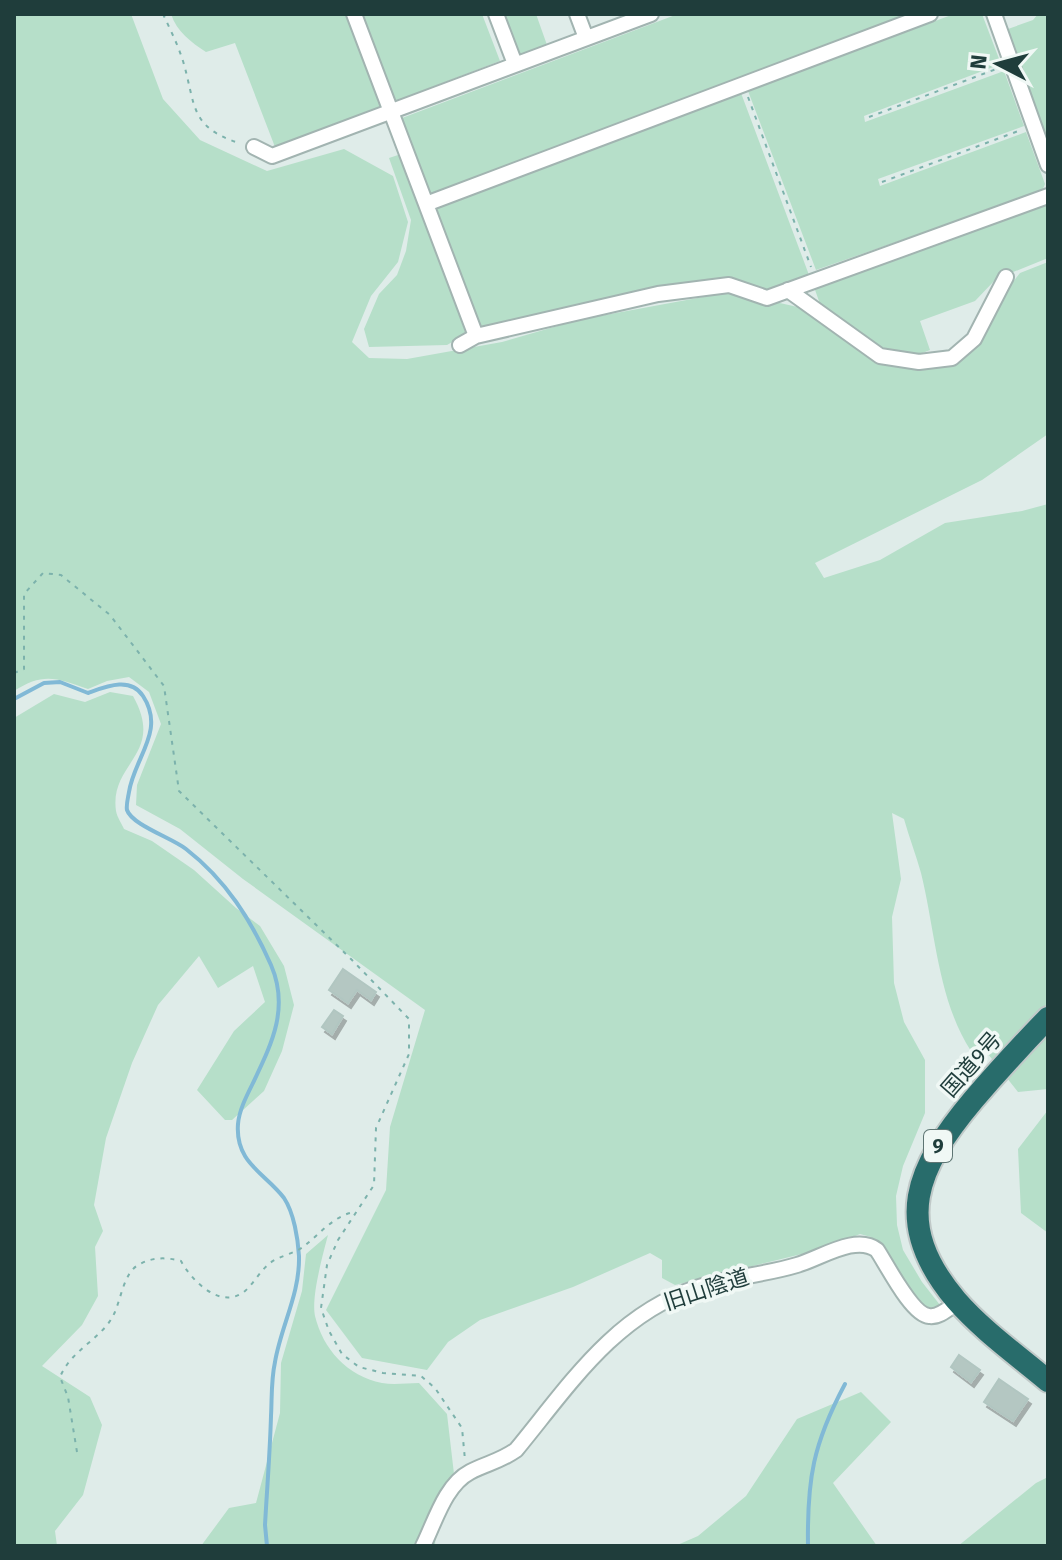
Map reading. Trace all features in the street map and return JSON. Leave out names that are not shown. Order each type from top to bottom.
[{"type":"highway","name":"国道9号","points":[[1048,1018],[955,1122],[928,1162],[920,1188],[918,1210],[920,1233],[927,1256],[940,1279],[958,1302],[1048,1381]]},
{"type":"street","points":[[354,14],[476,336]]},
{"type":"street","points":[[496,14],[515,64]]},
{"type":"street","points":[[577,14],[586,38]]},
{"type":"street","points":[[254,147],[272,156],[651,14]]},
{"type":"street","points":[[426,204],[930,14]]},
{"type":"street","points":[[994,14],[1048,165]]},
{"type":"street","points":[[460,345],[476,336],[658,294],[729,285],[767,298],[1048,196]]},
{"type":"street","points":[[788,290],[880,356],[919,362],[952,358],[974,339],[1006,277]]},
{"type":"street","name":"旧山陰道","points":[[423,1546],[452,1486],[469,1472],[498,1463],[516,1450],[599,1349],[623,1326],[651,1307],[692,1289],[735,1277],[793,1267],[855,1244],[869,1244],[877,1250],[917,1312],[930,1317],[939,1315],[958,1302]]},
{"type":"path","points":[[163,14],[182,58],[196,114],[216,135],[254,147]]},
{"type":"path","points":[[869,117],[1011,63]]},
{"type":"path","points":[[743,84],[816,280]]},
{"type":"path","points":[[882,182],[1034,126]]},
{"type":"path","points":[[14,673],[24,669],[24,594],[43,573],[61,575],[110,615],[164,686],[179,791],[409,1019],[409,1054],[376,1128],[374,1185],[355,1212],[327,1265],[321,1308],[342,1354],[359,1367],[383,1373],[421,1376],[435,1388],[462,1428],[463,1454],[469,1472]]},
{"type":"path","points":[[77,1452],[68,1397],[60,1377],[66,1363],[112,1319],[128,1277],[136,1266],[164,1257],[181,1261],[189,1275],[209,1292],[225,1297],[242,1294],[271,1262],[301,1248],[327,1226],[347,1213],[355,1212]]},
{"type":"green space","points":[[14,14],[131,14],[163,99],[200,140],[267,171],[344,149],[393,176],[408,222],[398,262],[371,296],[352,342],[369,358],[407,359],[502,342],[578,320],[730,292],[811,310],[865,351],[908,361],[962,347],[1020,273],[1048,262],[1048,434],[982,480],[815,563],[824,578],[880,560],[945,523],[1048,504],[1048,1089],[1018,1092],[984,1049],[971,1051],[951,1010],[944,987],[921,873],[904,819],[892,813],[901,879],[892,917],[894,983],[904,1022],[925,1060],[925,1113],[903,1166],[896,1196],[897,1225],[903,1250],[940,1305],[935,1312],[926,1311],[912,1295],[878,1244],[871,1237],[860,1234],[826,1248],[675,1285],[662,1278],[662,1260],[650,1253],[573,1287],[480,1320],[448,1342],[427,1370],[362,1358],[326,1310],[386,1190],[390,1127],[425,1010],[243,879],[180,829],[136,805],[137,785],[161,724],[149,692],[129,677],[88,689],[59,680],[42,679],[14,691]]},
{"type":"green space","points":[[171,14],[345,14],[382,108],[275,147],[235,43],[206,52],[181,31]]},
{"type":"green space","points":[[358,14],[482,14],[500,61],[393,102]]},
{"type":"green space","points":[[503,14],[536,14],[547,45],[518,56]]},
{"type":"green space","points":[[678,14],[910,14],[431,195],[402,118]]},
{"type":"green space","points":[[954,14],[982,14],[1001,64],[864,116],[865,122],[1004,71],[1024,126],[878,179],[880,186],[1026,132],[1045,184],[1042,191],[816,270],[748,91]]},
{"type":"green space","points":[[1038,14],[1048,14],[1048,144],[1008,29],[1033,20]]},
{"type":"green space","points":[[741,93],[809,275],[769,290],[730,277],[651,287],[481,330],[436,208]]},
{"type":"green space","points":[[401,154],[466,334],[447,345],[369,347],[364,329],[379,294],[397,275],[406,251],[411,220],[389,158]]},
{"type":"green space","points":[[1048,202],[1048,258],[996,279],[975,301],[920,321],[930,350],[915,356],[882,350],[820,304],[814,287]]},
{"type":"green space","points":[[110,692],[133,696],[143,732],[140,745],[116,794],[116,811],[124,829],[152,841],[194,870],[260,926],[284,966],[294,1005],[282,1051],[264,1091],[232,1120],[225,1120],[197,1090],[234,1031],[265,1002],[253,966],[218,988],[199,956],[158,1005],[132,1063],[106,1138],[94,1205],[103,1231],[95,1247],[98,1296],[82,1325],[42,1366],[90,1397],[102,1425],[83,1495],[55,1531],[57,1546],[14,1546],[14,718],[54,694],[85,702]]},
{"type":"green space","points":[[1048,1110],[1048,1233],[1021,1213],[1018,1149]]},
{"type":"green space","points":[[328,1235],[314,1308],[319,1328],[330,1350],[348,1367],[369,1379],[387,1384],[419,1383],[447,1414],[454,1474],[437,1508],[435,1546],[201,1546],[229,1508],[256,1503],[280,1413],[281,1363],[302,1291],[306,1254]]},
{"type":"green space","points":[[861,1392],[891,1422],[833,1483],[877,1546],[675,1546],[698,1536],[746,1496],[797,1419]]},
{"type":"green space","points":[[1048,1477],[1048,1546],[958,1546],[1036,1483]]},
{"type":"building","points":[[343,969],[376,992],[371,1000],[357,990],[348,1003],[329,990]]},
{"type":"building","points":[[334,1010],[343,1016],[332,1034],[322,1027]]},
{"type":"building","points":[[959,1355],[980,1370],[971,1382],[951,1367]]},
{"type":"building","points":[[999,1379],[1028,1399],[1013,1421],[984,1402]]},
{"type":"waterway","points":[[14,699],[44,683],[60,682],[88,693],[117,685],[138,690],[149,709],[150,733],[132,780],[127,810],[136,821],[186,849],[225,887],[263,948],[276,981],[279,997],[276,1026],[266,1056],[243,1104],[238,1124],[238,1137],[246,1158],[287,1204],[295,1226],[299,1256],[297,1284],[273,1376],[265,1525],[267,1546]]},
{"type":"waterway","points":[[808,1546],[814,1462],[826,1425],[845,1384]]}]
